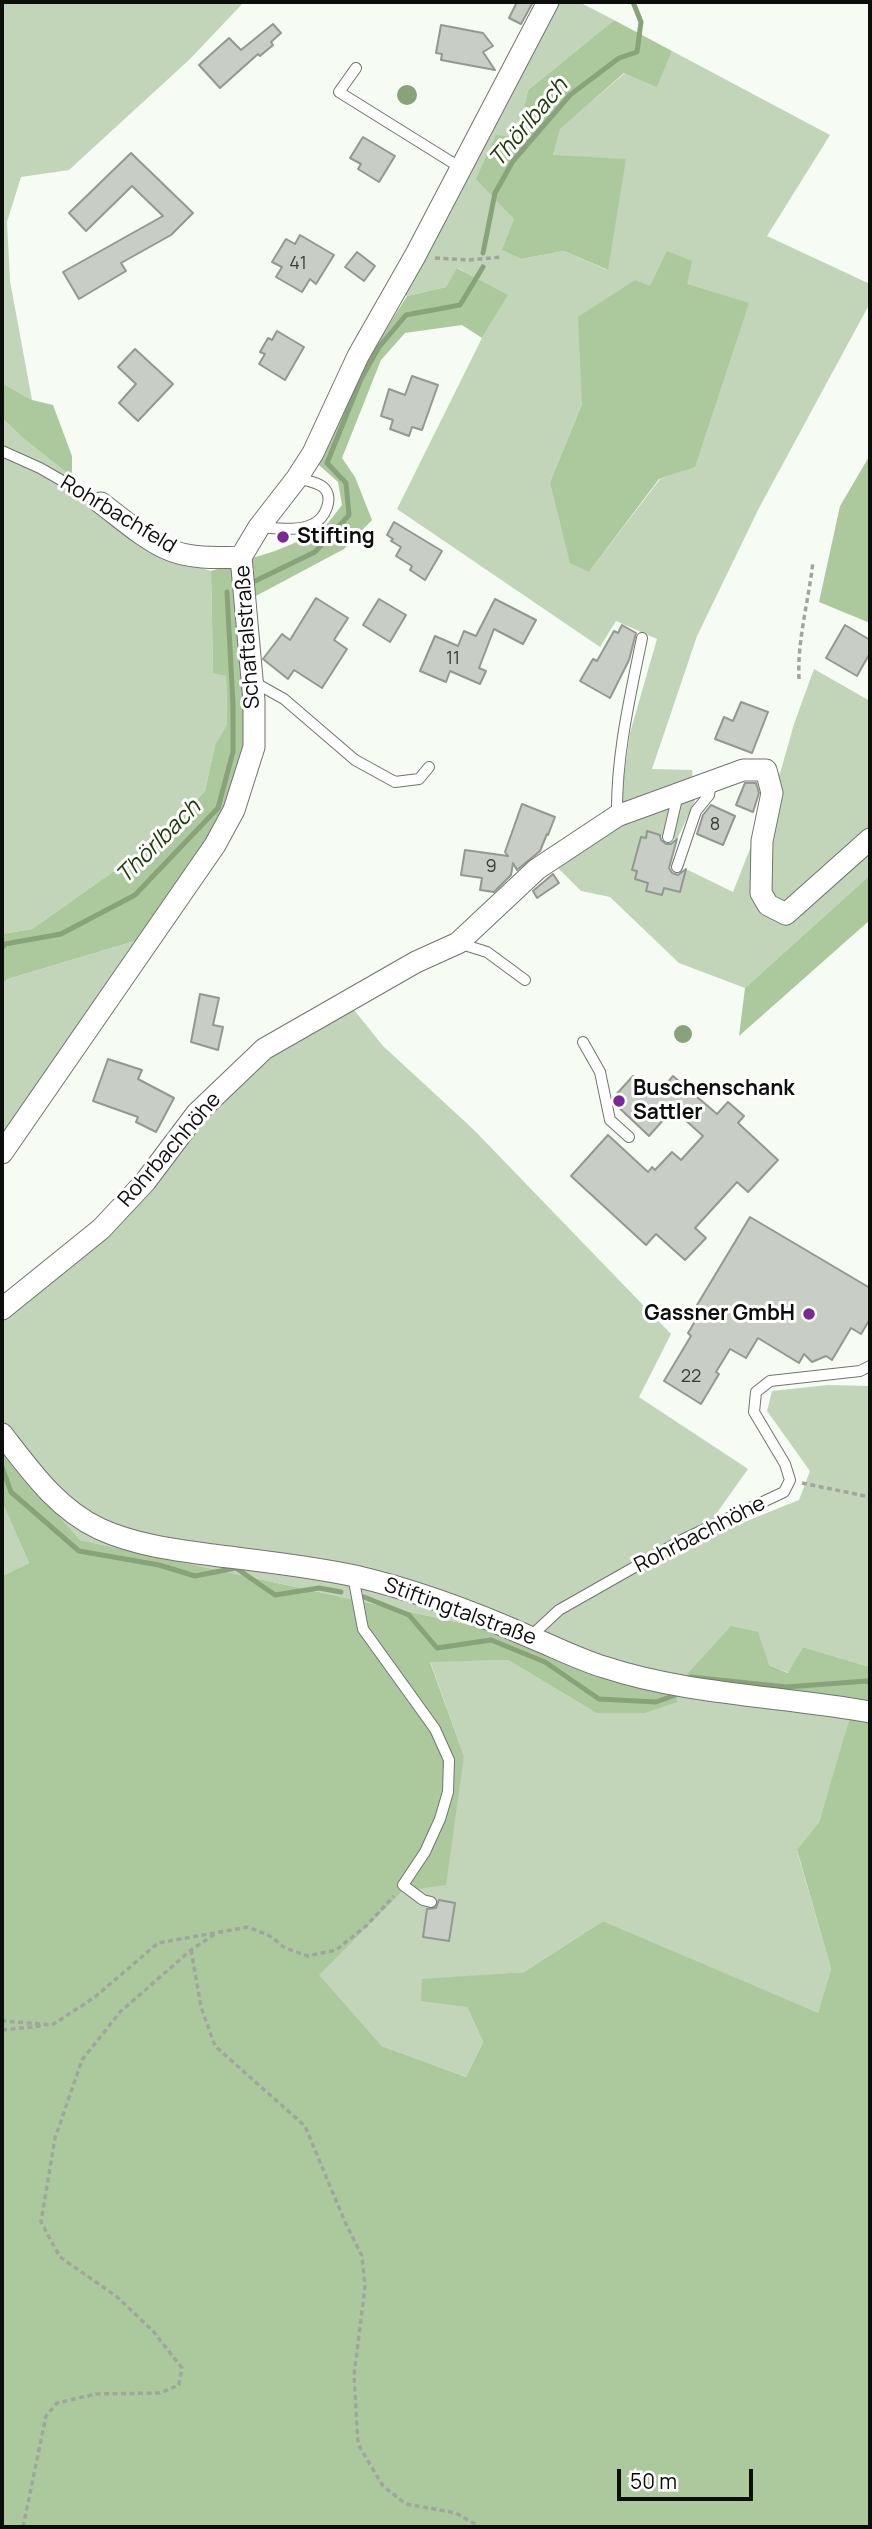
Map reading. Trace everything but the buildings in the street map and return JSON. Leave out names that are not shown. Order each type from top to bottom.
[{"type":"street","name":"Schaftalstraße","points":[[2,1153],[215,845],[234,810],[254,747],[254,701],[241,557],[259,527],[313,453],[358,356],[415,256],[548,2]]},
{"type":"street","name":"Rohrbachfeld","points":[[101,503],[164,548],[193,556],[241,557]]},
{"type":"street","name":"Rohrbachhöhe","points":[[2,1309],[100,1229],[145,1182],[197,1113],[264,1049],[416,962],[458,943],[537,869],[617,816],[743,770],[766,770],[772,793],[762,841],[761,893],[768,905],[786,914],[870,839]]},
{"type":"street","name":"Stiftingtalstraße","points":[[2,1434],[38,1480],[61,1503],[99,1528],[147,1544],[353,1576],[441,1601],[567,1654],[639,1677],[870,1712]]},
{"type":"lane","points":[[356,68],[339,92],[461,168]]},
{"type":"lane","name":"Rohrbachfeld","points":[[2,451],[40,468],[101,503]]},
{"type":"lane","points":[[259,527],[311,526],[319,520],[328,506],[326,491],[322,486],[297,478]]},
{"type":"lane","points":[[617,816],[616,780],[642,638]]},
{"type":"lane","points":[[252,681],[284,699],[355,760],[395,782],[419,779],[429,767]]},
{"type":"lane","points":[[677,867],[696,811],[709,795],[711,783]]},
{"type":"lane","points":[[668,837],[678,794]]},
{"type":"lane","points":[[458,943],[487,952],[525,980]]},
{"type":"lane","points":[[583,1042],[600,1072],[610,1120],[629,1137]]},
{"type":"lane","points":[[790,1480],[785,1464],[754,1412],[756,1392],[770,1381],[860,1371],[870,1366]]},
{"type":"lane","name":"Rohrbachhöhe","points":[[530,1637],[559,1610],[684,1539],[784,1492],[790,1480]]},
{"type":"lane","points":[[353,1576],[363,1629],[435,1729],[449,1760],[448,1792],[440,1819],[425,1852],[403,1885],[423,1900],[431,1902]]},
{"type":"path","points":[[415,256],[468,260],[501,257]]},
{"type":"path","points":[[799,679],[798,661],[810,598],[813,561]]},
{"type":"path","points":[[790,1480],[870,1497]]},
{"type":"path","points":[[2,2030],[52,2025],[95,1997],[158,1943],[248,1927],[270,1936],[285,1948],[308,1956],[335,1950],[366,1926],[403,1885]]},
{"type":"path","points":[[23,2527],[46,2416],[57,2403],[96,2393],[160,2393],[179,2385],[182,2368],[153,2331],[116,2296],[60,2257],[41,2222],[55,2138],[82,2060],[120,2012],[191,1950],[215,1934]]},
{"type":"path","points":[[191,1950],[201,2007],[215,2046],[305,2126],[362,2256],[365,2287],[354,2375],[358,2444],[383,2486],[406,2504],[456,2513],[480,2527]]},
{"type":"path","points":[[2,2019],[52,2025]]},
{"type":"shaded area","points":[[2,2],[244,2],[190,59],[69,170],[21,177],[7,222],[10,281],[32,400],[2,383]]},
{"type":"shaded area","points":[[539,2],[579,2],[614,20],[528,90],[518,138],[514,220],[503,250],[521,259],[564,251],[607,270],[553,155],[559,129],[625,73],[657,86],[672,51],[830,135],[767,236],[870,284],[870,303],[759,508],[697,636],[652,769],[692,770],[695,801],[677,839],[648,832],[646,838],[641,837],[632,869],[637,871],[635,879],[648,883],[646,891],[662,895],[664,888],[680,891],[686,869],[733,892],[781,770],[814,669],[870,701],[870,875],[745,988],[679,963],[610,897],[581,891],[557,867],[582,847],[625,824],[622,791],[630,733],[657,639],[616,621],[600,647],[397,509],[482,338],[507,296],[458,268],[446,287],[407,296],[391,286]],"holes":[[[650,286],[695,466],[660,479],[589,572],[550,482],[582,404]]]},
{"type":"shaded area","points":[[614,20],[672,51],[657,87],[624,73],[560,129],[553,155],[626,159],[608,270],[564,251],[521,259],[502,250],[514,219],[476,179],[496,135],[518,137],[528,90]]},
{"type":"shaded area","points":[[407,85],[414,88],[417,95],[414,102],[407,105],[400,102],[397,95],[400,88]]},
{"type":"shaded area","points":[[667,251],[692,261],[687,284],[749,303],[695,467],[659,479],[589,572],[570,563],[550,482],[582,404],[578,317],[635,280],[650,286]]},
{"type":"shaded area","points":[[457,268],[508,295],[482,338],[462,325],[405,333],[381,360],[342,458],[355,477],[372,520],[344,549],[254,597],[247,735],[236,787],[197,854],[135,941],[8,979],[2,984],[2,934],[32,929],[114,871],[126,873],[205,791],[215,745],[227,725],[226,676],[213,673],[211,571],[275,551],[321,532],[342,505],[338,482],[319,465],[357,376],[407,296],[446,287]]},
{"type":"shaded area","points":[[2,383],[32,400],[53,405],[72,456],[72,477],[2,418]]},
{"type":"shaded area","points":[[2,418],[72,477],[97,513],[160,555],[211,571],[213,672],[226,676],[227,726],[215,745],[205,791],[125,873],[114,871],[32,929],[2,934]]},
{"type":"shaded area","points":[[870,455],[870,623],[819,602],[840,506]]},
{"type":"shaded area","points":[[870,875],[870,920],[739,1036],[745,988]]},
{"type":"shaded area","points":[[135,941],[2,1135],[2,984],[8,979]]},
{"type":"shaded area","points":[[342,995],[383,1046],[473,1129],[671,1334],[639,1397],[748,1469],[697,1541],[799,1500],[810,1471],[767,1411],[772,1391],[828,1385],[870,1386],[870,1667],[803,1647],[789,1673],[769,1665],[683,1679],[855,1704],[819,1822],[797,1851],[831,1969],[818,2014],[603,1921],[524,1972],[422,1980],[467,2007],[483,2042],[466,2077],[382,2046],[318,1975],[403,1891],[464,1756],[430,1661],[508,1660],[596,1713],[646,1713],[677,1702],[507,1633],[80,1540],[2,1450],[2,1297],[95,1225],[192,1106]]},
{"type":"shaded area","points":[[679,1025],[687,1025],[692,1034],[690,1041],[679,1043],[674,1038],[674,1030]]},
{"type":"shaded area","points":[[2,1450],[80,1540],[507,1633],[672,1689],[678,1702],[646,1713],[596,1713],[508,1660],[430,1662],[464,1756],[446,1885],[403,1891],[319,1975],[382,2046],[466,2077],[483,2042],[467,2007],[421,2001],[422,1979],[524,1972],[603,1921],[818,2013],[831,1969],[797,1850],[819,1822],[854,1704],[683,1679],[731,1626],[758,1632],[769,1665],[788,1673],[803,1647],[870,1667],[870,2527],[2,2527],[2,1576],[29,1563],[2,1502]]},
{"type":"shaded area","points":[[2,1502],[29,1563],[2,1576]]},
{"type":"waterway","name":"Thörlbach","points":[[483,253],[495,193],[513,161],[570,95],[619,58],[637,52],[641,22],[633,2]]},
{"type":"waterway","name":"Thörlbach","points":[[251,583],[315,552],[349,515],[346,483],[327,463],[361,379],[379,347],[406,315],[460,305],[483,267]]},
{"type":"waterway","name":"Thörlbach","points":[[2,948],[5,944],[61,934],[135,895],[218,808],[233,752],[227,592]]},
{"type":"waterway","points":[[2,1467],[11,1492],[79,1551],[159,1565],[195,1576],[236,1568],[275,1595],[319,1588],[341,1592]]},
{"type":"waterway","points":[[364,1597],[409,1615],[437,1648],[491,1640],[545,1662],[599,1699],[656,1702],[678,1694]]},
{"type":"waterway","points":[[691,1677],[786,1687],[867,1681],[870,1683]]},
{"type":"place","name":"Stifting","points":[[283,537]]},
{"type":"place","name":"Buschenschank Sattler","points":[[619,1101]]},
{"type":"place","name":"Gassner GmbH","points":[[809,1314]]}]
